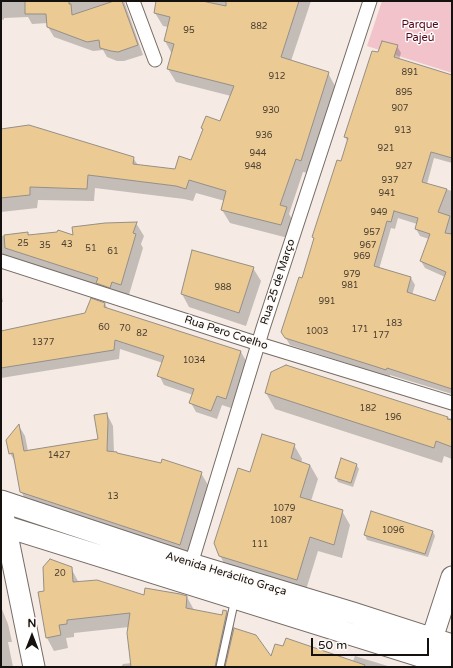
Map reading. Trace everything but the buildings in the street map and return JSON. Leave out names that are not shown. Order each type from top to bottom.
[{"type":"main road","name":"Avenida Heráclito Graça","points":[[1,503],[190,564],[353,612],[442,654]]},
{"type":"main road","points":[[1,503],[3,525],[34,667]]},
{"type":"main road","name":"Avenida Heráclito Graça","points":[[3,525],[235,599],[442,654]]},
{"type":"main road","points":[[442,654],[452,577]]},
{"type":"street","points":[[133,1],[155,60]]},
{"type":"street","name":"Rua 25 de Março","points":[[190,564],[258,344],[370,1]]},
{"type":"street","name":"Rua Pero Coelho","points":[[1,261],[258,344],[452,402]]},
{"type":"lane","points":[[220,667],[235,599]]},
{"type":"green space","name":"Parque Pajeú","points":[[382,1],[452,1],[452,73],[367,46]]}]
